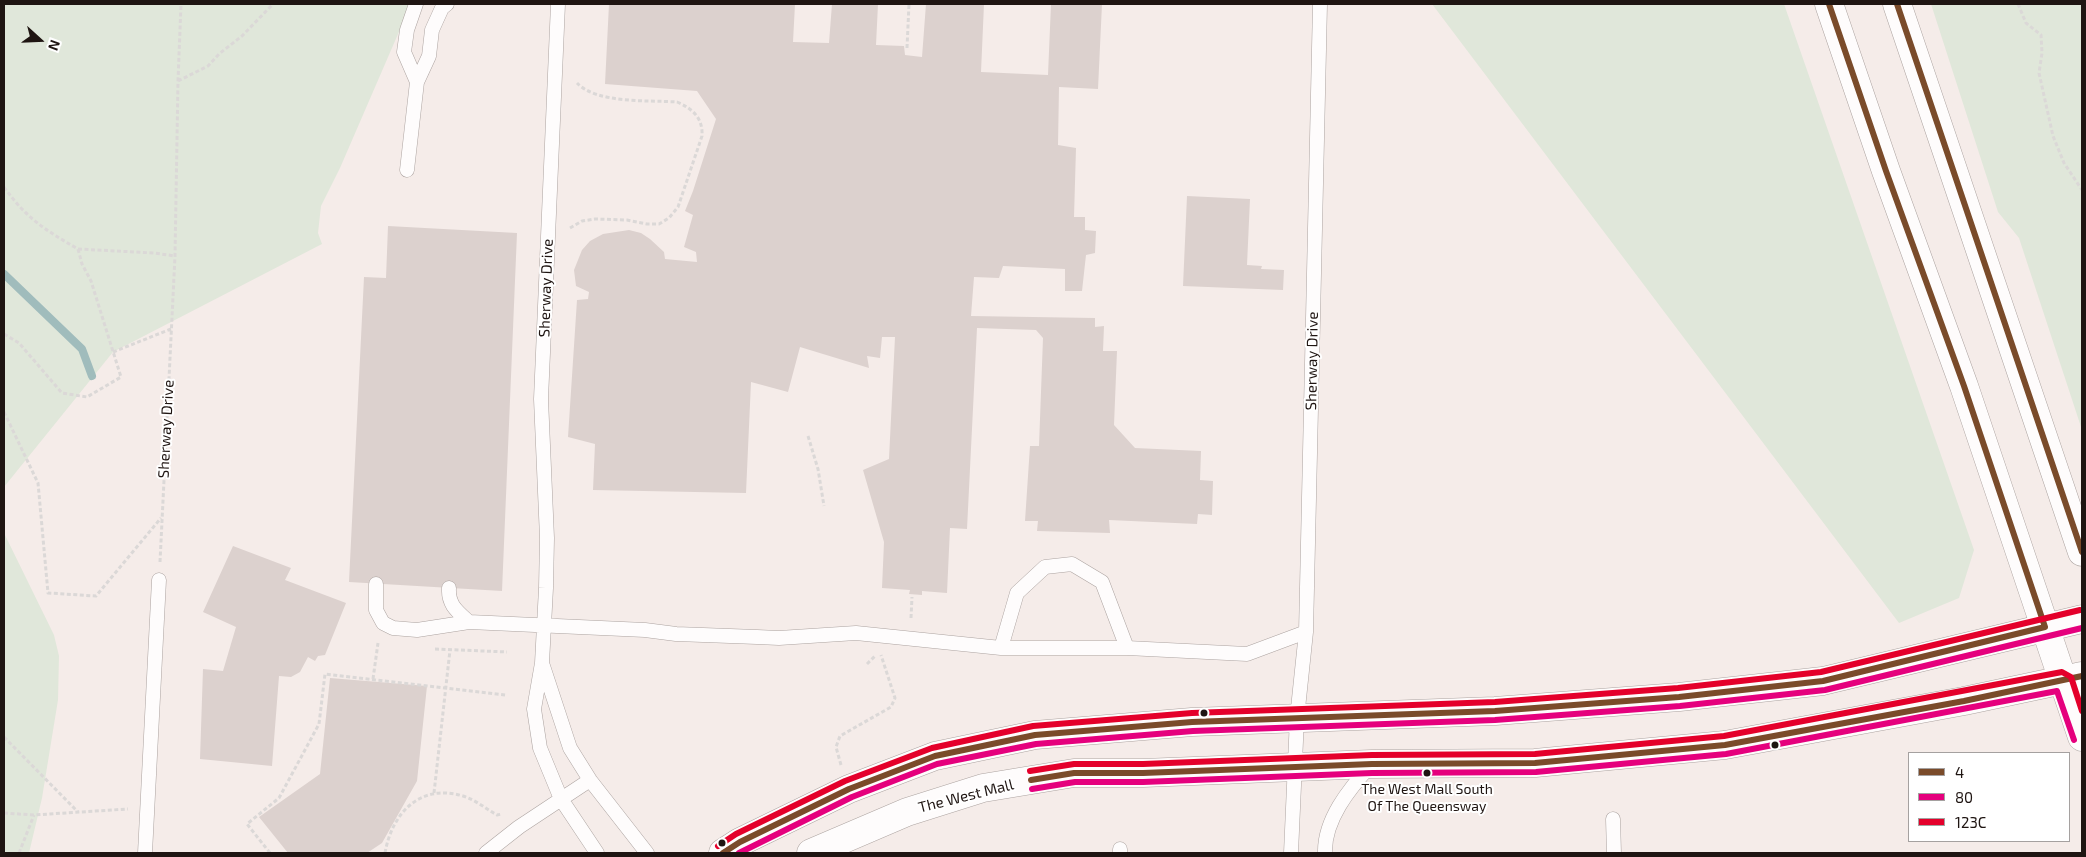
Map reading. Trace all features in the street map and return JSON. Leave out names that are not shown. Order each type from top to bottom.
[{"type":"main road","points":[[1829,4],[1886,171],[1964,386],[2045,628],[2073,678],[2082,737]]},
{"type":"main road","points":[[1897,4],[2082,552]]},
{"type":"main road","points":[[723,853],[740,842],[849,789],[935,756],[1035,735],[1192,722],[1495,711],[1679,696],[1824,681],[2082,619]]},
{"type":"main road","name":"The West Mall","points":[[811,853],[906,812],[992,787],[1074,773],[1143,773],[1372,764],[1535,763],[1725,745],[1964,702],[2073,678]]},
{"type":"lane","points":[[416,4],[406,30],[404,52],[417,82]]},
{"type":"lane","points":[[407,170],[417,82],[429,56],[432,30],[442,8],[447,4]]},
{"type":"lane","name":"Sherway Drive","points":[[558,4],[541,399],[547,538],[542,663],[534,709],[540,748],[560,799],[597,853]]},
{"type":"lane","name":"Sherway Drive","points":[[1291,853],[1297,718],[1306,632],[1320,4]]},
{"type":"lane","points":[[1001,648],[1017,593],[1045,567],[1072,564],[1102,582],[1126,648]]},
{"type":"lane","points":[[145,853],[159,580]]},
{"type":"lane","points":[[376,584],[376,610],[383,622],[393,628],[417,630],[469,622],[779,638],[856,634],[1001,648],[1126,648],[1247,654],[1306,632]]},
{"type":"lane","points":[[449,588],[448,598],[454,608],[469,622]]},
{"type":"lane","name":"Sherway Drive","points":[[542,663],[570,748],[590,780],[647,853]]},
{"type":"lane","points":[[1325,853],[1325,846],[1334,817],[1352,786],[1372,764]]},
{"type":"lane","points":[[486,853],[519,827],[590,780]]},
{"type":"lane","points":[[1613,819],[1614,853]]},
{"type":"path","name":"Sherway Drive","points":[[159,580],[175,256],[181,4]]},
{"type":"path","points":[[178,81],[208,66],[219,54],[242,36],[273,4]]},
{"type":"path","points":[[907,48],[909,4]]},
{"type":"path","points":[[2018,4],[2026,23],[2041,35],[2042,52],[2039,73],[2053,136],[2064,163],[2082,190]]},
{"type":"path","points":[[570,228],[582,221],[595,219],[659,224],[669,218],[678,207],[702,136],[703,126],[698,116],[687,106],[677,102],[600,96],[582,88],[577,83]]},
{"type":"path","points":[[4,187],[19,208],[46,230],[78,249],[175,256]]},
{"type":"path","points":[[4,334],[21,345],[63,394],[87,397],[120,378],[121,374],[91,281],[82,264],[78,249]]},
{"type":"path","points":[[113,352],[171,329]]},
{"type":"path","points":[[4,412],[38,483],[48,593],[96,596],[162,517]]},
{"type":"path","points":[[808,436],[818,469],[824,506]]},
{"type":"path","points":[[373,680],[378,642],[385,645]]},
{"type":"path","points":[[432,649],[507,652]]},
{"type":"path","points":[[434,793],[450,650]]},
{"type":"path","points":[[849,789],[836,747],[840,736],[891,707],[895,698],[880,651],[867,664]]},
{"type":"path","points":[[270,853],[247,824],[279,798],[319,724],[325,674],[506,695]]},
{"type":"path","points":[[4,737],[78,812]]},
{"type":"path","points":[[385,853],[388,838],[404,809],[420,798],[434,793],[464,797],[498,815],[504,814]]},
{"type":"path","points":[[4,813],[34,815],[148,808]]},
{"type":"path","points":[[19,853],[34,815]]},
{"type":"shaded area","points":[[4,4],[411,4],[340,168],[321,206],[318,233],[322,244],[113,352],[4,487]]},
{"type":"shaded area","points":[[1432,4],[1784,4],[1974,550],[1959,598],[1899,623]]},
{"type":"shaded area","points":[[1931,4],[2082,4],[2082,430],[2019,238],[1998,212]]},
{"type":"shaded area","points":[[4,533],[54,635],[59,656],[58,700],[42,798],[29,853],[4,853]]},
{"type":"building","points":[[609,4],[795,4],[793,42],[829,43],[832,4],[878,4],[876,45],[904,46],[905,55],[922,57],[926,4],[984,4],[981,72],[1048,75],[1051,4],[1102,4],[1098,89],[1059,87],[1058,145],[1076,148],[1074,217],[1085,217],[1085,230],[1096,231],[1095,253],[1086,255],[1082,291],[1065,291],[1065,269],[1003,266],[999,278],[974,277],[971,316],[1095,318],[1095,327],[1104,326],[1103,351],[1117,351],[1114,425],[1135,448],[1201,451],[1200,480],[1213,481],[1212,515],[1198,514],[1197,524],[1109,520],[1110,533],[1037,531],[1038,521],[1025,521],[1030,446],[1039,446],[1043,338],[1036,330],[977,328],[967,529],[950,528],[947,593],[922,591],[922,595],[909,594],[910,590],[882,588],[884,542],[863,470],[889,459],[895,337],[882,337],[880,358],[867,356],[869,368],[800,347],[788,392],[751,382],[746,493],[593,490],[595,444],[568,437],[577,300],[588,299],[589,292],[576,286],[574,270],[582,250],[590,241],[603,234],[629,230],[641,233],[650,239],[664,252],[665,259],[697,262],[696,252],[684,247],[693,215],[685,211],[716,119],[697,91],[605,84]]},
{"type":"building","points":[[1187,196],[1250,199],[1247,265],[1262,266],[1261,269],[1284,270],[1283,290],[1183,286]]},
{"type":"building","points":[[388,226],[517,233],[502,591],[349,582],[364,277],[386,278]]},
{"type":"building","points":[[233,546],[291,568],[285,580],[346,603],[325,655],[318,656],[315,661],[308,657],[300,672],[291,677],[279,676],[272,766],[200,759],[203,669],[223,671],[236,627],[203,612]]},
{"type":"building","points":[[330,678],[427,686],[417,781],[382,843],[367,853],[288,853],[259,817],[320,774]]},
{"type":"waterway","points":[[4,274],[82,349],[92,376]]},
{"type":"transit line","name":"4","points":[[723,853],[740,842],[849,789],[935,756],[1035,735],[1192,722],[1495,711],[1679,697],[1823,681],[2045,627],[1964,386],[1886,171],[1829,4]]},
{"type":"transit line","name":"4","points":[[1897,4],[2082,552]]},
{"type":"transit line","name":"123C","points":[[718,846],[736,834],[845,781],[932,748],[1033,726],[1192,713],[1495,702],[1678,688],[1821,672],[2080,610]]},
{"type":"transit line","name":"80","points":[[739,853],[852,797],[937,764],[1036,744],[1193,731],[1495,720],[1680,706],[1825,690],[2082,628]]},
{"type":"transit line","name":"123C","points":[[1030,771],[1074,764],[1143,764],[1372,755],[1535,754],[1724,736],[2062,672],[2071,677],[2082,711]]},
{"type":"transit line","name":"4","points":[[1031,780],[1074,773],[1143,773],[1372,764],[1535,763],[1725,745],[1964,701],[2082,676]]},
{"type":"transit line","name":"80","points":[[1032,789],[1075,782],[1143,782],[1372,773],[1536,772],[1726,754],[2057,691],[2074,740]]},
{"type":"place","name":"The West Mall South Of The Queensway","points":[[1427,773]]}]
